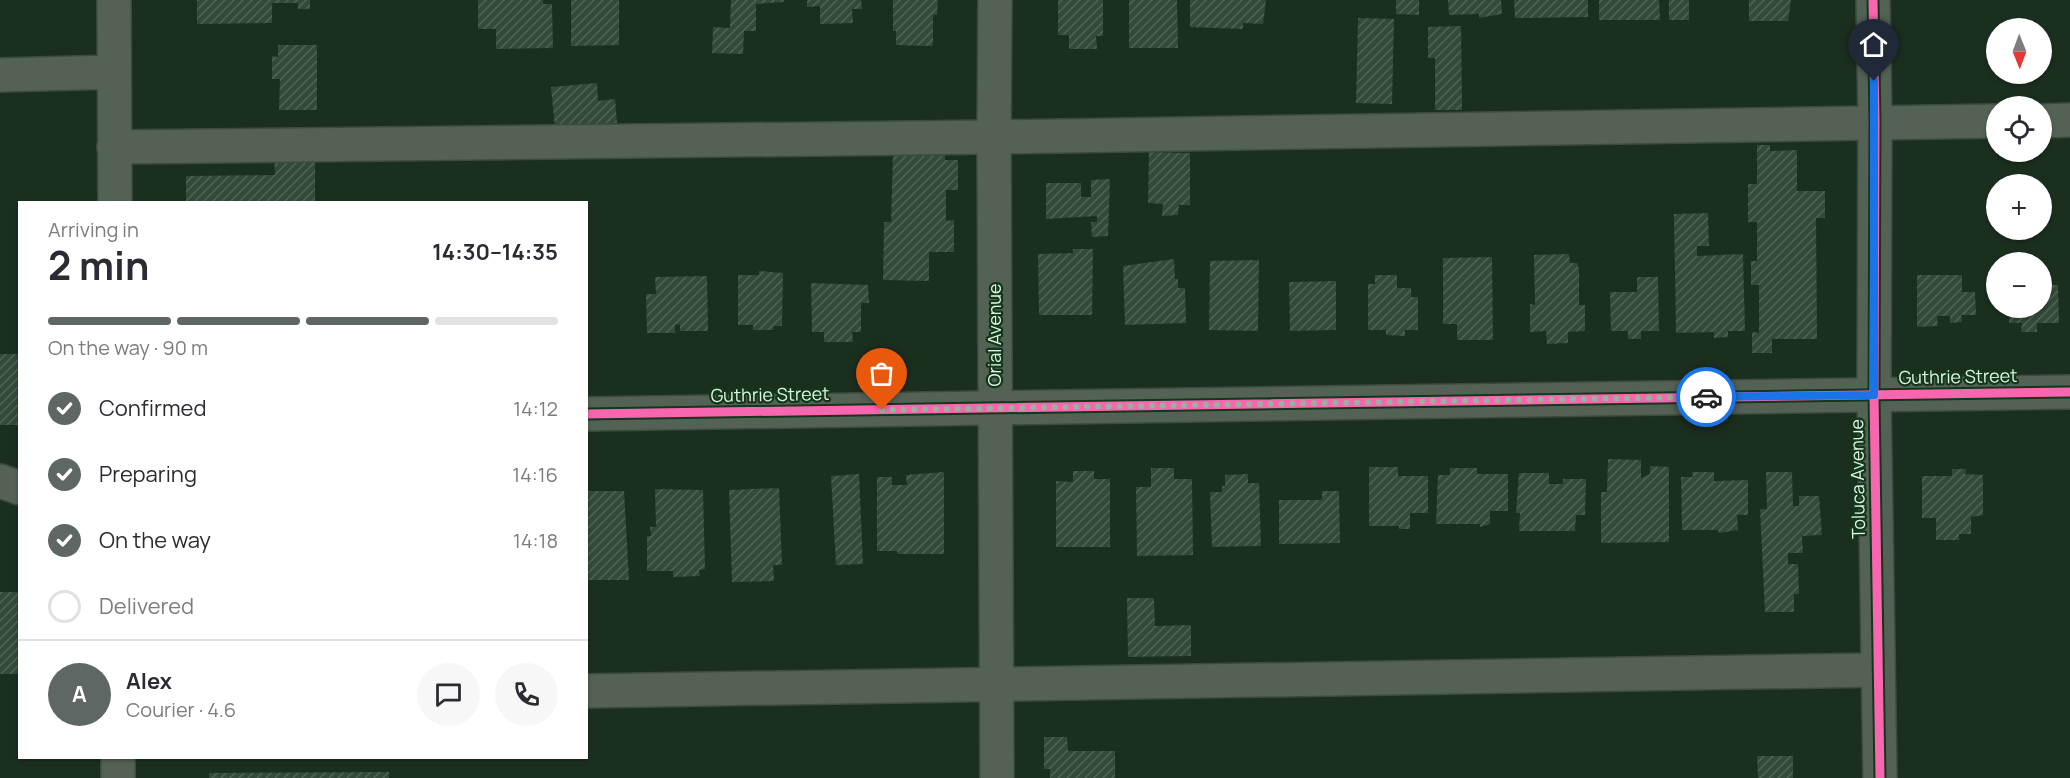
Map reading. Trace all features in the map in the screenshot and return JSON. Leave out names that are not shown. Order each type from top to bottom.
[{"type":"street","points":[[114,0],[115,201]]},
{"type":"street","name":"Orial Avenue","points":[[995,0],[997,778]]},
{"type":"street","name":"Toluca Avenue","points":[[1873,0],[1874,395],[1880,778]]},
{"type":"street","points":[[0,75],[114,72]]},
{"type":"street","points":[[2052,121],[2070,120]]},
{"type":"street","points":[[114,147],[994,137],[1986,121]]},
{"type":"street","name":"Guthrie Street","points":[[588,414],[2070,392]]},
{"type":"street","points":[[0,481],[18,487]]},
{"type":"street","points":[[588,691],[1878,670]]},
{"type":"street","points":[[118,759],[118,778]]},
{"type":"building","points":[[197,0],[310,0],[310,9],[298,9],[298,3],[272,3],[272,23],[197,24]]},
{"type":"building","points":[[478,0],[543,0],[543,4],[552,4],[553,48],[496,49],[496,29],[478,29]]},
{"type":"building","points":[[571,0],[619,0],[619,45],[571,46]]},
{"type":"building","points":[[731,0],[784,0],[784,2],[756,4],[756,31],[744,31],[743,54],[712,53],[713,27],[730,28]]},
{"type":"building","points":[[807,0],[861,0],[862,9],[852,9],[853,23],[820,24],[820,6],[807,7]]},
{"type":"building","points":[[893,0],[938,0],[937,15],[933,15],[933,46],[896,45],[896,31],[893,31]]},
{"type":"building","points":[[1058,0],[1103,0],[1103,36],[1096,36],[1097,49],[1069,49],[1069,35],[1058,35]]},
{"type":"building","points":[[1129,0],[1177,0],[1178,48],[1129,48]]},
{"type":"building","points":[[1190,0],[1266,0],[1263,24],[1243,23],[1243,29],[1190,27]]},
{"type":"building","points":[[1396,0],[1419,0],[1419,15],[1396,14]]},
{"type":"building","points":[[1448,0],[1501,0],[1502,14],[1479,18],[1479,14],[1449,15]]},
{"type":"building","points":[[1514,0],[1588,0],[1588,17],[1515,18]]},
{"type":"building","points":[[1599,0],[1659,0],[1660,20],[1599,20]]},
{"type":"building","points":[[1669,0],[1689,0],[1689,20],[1669,20]]},
{"type":"building","points":[[1749,0],[1791,0],[1788,21],[1749,21]]},
{"type":"building","points":[[1358,18],[1394,19],[1392,104],[1356,103]]},
{"type":"building","points":[[1461,26],[1462,110],[1435,110],[1435,58],[1428,58],[1428,27]]},
{"type":"building","points":[[278,45],[317,45],[317,110],[279,110],[280,79],[272,79],[272,56],[278,57]]},
{"type":"building","points":[[597,83],[598,101],[615,99],[617,123],[555,128],[551,87]]},
{"type":"building","points":[[1757,145],[1770,145],[1770,151],[1797,150],[1797,191],[1825,191],[1825,218],[1816,218],[1817,339],[1772,339],[1772,353],[1752,353],[1752,332],[1759,333],[1759,285],[1751,285],[1751,261],[1757,261],[1757,222],[1748,222],[1748,184],[1757,184]]},
{"type":"building","points":[[1149,152],[1190,153],[1190,205],[1179,205],[1178,215],[1162,216],[1163,204],[1148,203]]},
{"type":"building","points":[[893,154],[945,154],[945,160],[958,160],[958,190],[946,190],[946,221],[954,220],[954,252],[929,252],[929,281],[883,280],[884,222],[891,222]]},
{"type":"building","points":[[274,155],[315,155],[315,201],[186,201],[186,176],[275,175]]},
{"type":"building","points":[[1110,179],[1108,236],[1092,237],[1091,222],[1097,222],[1097,216],[1046,219],[1046,183],[1081,183],[1081,197],[1091,197],[1091,180]]},
{"type":"building","points":[[1708,213],[1709,246],[1697,246],[1697,256],[1743,254],[1745,331],[1728,331],[1728,337],[1714,338],[1714,332],[1676,333],[1674,214]]},
{"type":"building","points":[[1073,249],[1093,249],[1092,315],[1039,315],[1038,254],[1073,253]]},
{"type":"building","points":[[1569,254],[1570,263],[1577,263],[1579,269],[1579,305],[1585,305],[1585,331],[1568,332],[1568,343],[1547,344],[1546,331],[1530,332],[1530,304],[1535,305],[1534,255]]},
{"type":"building","points":[[1492,257],[1493,340],[1457,340],[1457,324],[1443,324],[1443,258]]},
{"type":"building","points":[[1174,259],[1178,288],[1185,288],[1186,323],[1125,325],[1123,266]]},
{"type":"building","points":[[1259,260],[1258,331],[1209,330],[1210,261]]},
{"type":"building","points":[[759,271],[783,273],[782,326],[774,326],[773,330],[753,330],[753,325],[738,325],[738,275],[759,275]]},
{"type":"building","points":[[1375,275],[1397,275],[1397,288],[1411,288],[1411,297],[1418,297],[1418,330],[1405,330],[1405,336],[1386,335],[1386,330],[1368,330],[1368,284],[1375,284]]},
{"type":"building","points":[[1917,275],[1962,275],[1962,292],[1975,292],[1976,315],[1961,315],[1962,322],[1950,323],[1950,316],[1937,316],[1938,326],[1917,327]]},
{"type":"building","points":[[707,276],[708,331],[680,331],[680,324],[675,325],[675,333],[647,333],[646,294],[656,294],[655,277]]},
{"type":"building","points":[[1637,277],[1658,277],[1659,331],[1641,331],[1641,339],[1628,339],[1628,331],[1611,331],[1610,292],[1637,292]]},
{"type":"building","points":[[1336,281],[1336,330],[1290,331],[1289,282]]},
{"type":"building","points":[[811,283],[868,285],[869,303],[861,303],[861,332],[852,332],[853,342],[824,342],[824,332],[812,332]]},
{"type":"building","points":[[2052,285],[2058,285],[2059,323],[2037,323],[2037,332],[2021,332],[2022,323],[2009,323],[2009,318],[2052,318]]},
{"type":"building","points":[[0,354],[18,354],[18,425],[0,425]]},
{"type":"building","points":[[1608,459],[1641,460],[1641,478],[1650,474],[1650,466],[1669,467],[1669,542],[1601,543],[1601,492],[1607,492]]},
{"type":"building","points":[[1369,467],[1398,467],[1398,476],[1428,476],[1428,513],[1410,513],[1410,529],[1399,529],[1399,526],[1369,526]]},
{"type":"building","points":[[1151,468],[1174,468],[1174,479],[1192,479],[1193,555],[1137,556],[1136,487],[1151,487]]},
{"type":"building","points":[[1450,468],[1477,468],[1477,474],[1508,474],[1508,511],[1490,511],[1490,524],[1480,527],[1480,524],[1436,524],[1438,475],[1450,475]]},
{"type":"building","points":[[1952,469],[1966,469],[1965,474],[1983,475],[1983,515],[1971,517],[1971,534],[1959,534],[1959,540],[1936,540],[1936,518],[1922,518],[1922,476],[1952,476]]},
{"type":"building","points":[[1073,471],[1094,471],[1094,479],[1110,479],[1110,547],[1056,547],[1056,481],[1073,482]]},
{"type":"building","points":[[944,472],[944,554],[898,554],[897,551],[877,551],[877,477],[892,477],[892,485],[907,485],[906,475]]},
{"type":"building","points":[[1692,472],[1714,472],[1714,481],[1748,480],[1748,515],[1737,515],[1738,530],[1719,533],[1718,530],[1682,530],[1681,477],[1693,477]]},
{"type":"building","points":[[1766,472],[1792,472],[1793,506],[1799,506],[1799,496],[1819,496],[1822,535],[1802,536],[1803,553],[1788,553],[1788,564],[1798,564],[1799,594],[1794,594],[1794,612],[1765,612],[1760,509],[1767,509]]},
{"type":"building","points":[[1519,473],[1549,473],[1549,484],[1563,484],[1563,479],[1586,479],[1585,515],[1576,515],[1575,531],[1519,531],[1520,513],[1516,513]]},
{"type":"building","points":[[859,474],[863,564],[836,565],[831,476]]},
{"type":"building","points":[[1248,474],[1248,483],[1259,483],[1261,546],[1212,547],[1210,492],[1222,492],[1222,486],[1225,486],[1225,475]]},
{"type":"building","points":[[779,488],[782,565],[773,565],[774,581],[732,582],[729,490]]},
{"type":"building","points":[[655,489],[703,490],[705,569],[699,570],[700,576],[673,577],[673,571],[647,571],[647,536],[651,536],[650,527],[656,527]]},
{"type":"building","points":[[588,491],[624,491],[629,580],[588,580]]},
{"type":"building","points":[[1322,491],[1339,491],[1340,543],[1279,544],[1279,500],[1322,500]]},
{"type":"building","points":[[0,592],[18,592],[18,674],[0,674]]},
{"type":"building","points":[[1127,598],[1154,598],[1155,626],[1191,625],[1191,656],[1128,657]]},
{"type":"building","points":[[1044,737],[1067,737],[1068,751],[1115,751],[1115,778],[1050,778],[1050,769],[1044,769]]},
{"type":"building","points":[[1757,756],[1793,756],[1793,778],[1758,778]]},
{"type":"building","points":[[389,772],[389,778],[209,778],[209,773]]},
{"type":"cycle path","points":[[1873,0],[1874,395],[1880,778]]},
{"type":"cycle path","points":[[588,414],[2070,392]]},
{"type":"way so far","points":[[882,410],[1706,397]]},
{"type":"route","points":[[1706,397],[1874,395],[1874,81]]}]
